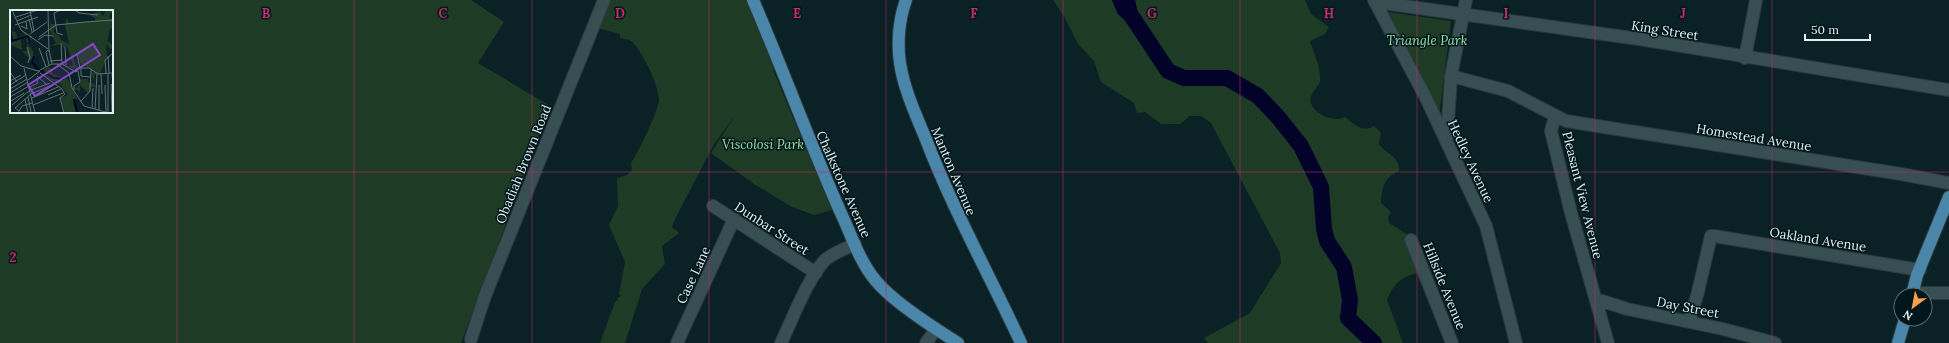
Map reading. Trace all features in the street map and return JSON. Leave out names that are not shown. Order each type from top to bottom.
[{"type":"main road","name":"Chalkstone Avenue","points":[[753,0],[821,168],[865,266],[887,292],[936,329],[958,343]]},
{"type":"main road","name":"Manton Avenue","points":[[906,0],[900,26],[899,47],[902,76],[906,91],[952,202],[1020,343]]},
{"type":"main road","points":[[1914,287],[1948,200]]},
{"type":"main road","points":[[1898,343],[1903,327]]},
{"type":"street","name":"Obadiah Brown Road","points":[[471,339],[485,296],[604,0]]},
{"type":"street","points":[[1446,141],[1451,76],[1466,0]]},
{"type":"street","points":[[1745,58],[1756,0]]},
{"type":"street","name":"King Street","points":[[1375,1],[1639,39],[1745,58],[1949,90]]},
{"type":"street","name":"Hedley Avenue","points":[[1375,1],[1426,98],[1486,226],[1516,343]]},
{"type":"street","name":"Pleasant View Avenue","points":[[1451,76],[1508,91],[1555,116],[1551,132],[1571,213],[1608,343]]},
{"type":"street","name":"Homestead Avenue","points":[[1555,116],[1566,121],[1901,174],[1949,184]]},
{"type":"street","name":"Dunbar Street","points":[[713,206],[782,253],[816,273]]},
{"type":"street","name":"Case Lane","points":[[677,343],[734,220]]},
{"type":"street","name":"Oakland Avenue","points":[[1689,321],[1698,292],[1711,236],[1920,270]]},
{"type":"street","name":"Hillside Avenue","points":[[1411,240],[1452,343]]},
{"type":"street","points":[[781,343],[816,273],[829,258],[855,244]]},
{"type":"street","points":[[1933,293],[1949,293]]},
{"type":"street","name":"Day Street","points":[[1596,299],[1627,309],[1723,328],[1775,343]]},
{"type":"street","points":[[926,343],[936,329]]},
{"type":"green space","points":[[0,0],[471,0],[504,22],[478,63],[550,106],[461,343],[0,343]]},
{"type":"green space","name":"Viscolosi Park","points":[[603,0],[755,0],[776,66],[773,70],[832,210],[814,215],[792,207],[754,184],[711,153],[736,114],[713,146],[675,219],[672,227],[679,233],[662,246],[665,264],[642,289],[625,343],[600,343],[615,302],[618,300],[617,298],[621,296],[619,294],[625,262],[609,225],[618,206],[617,178],[627,175],[632,170],[631,163],[652,121],[659,99],[653,76],[635,45],[630,40],[620,38],[620,34],[593,27]]},
{"type":"green space","points":[[1053,0],[1112,0],[1118,14],[1152,45],[1140,24],[1135,0],[1305,0],[1311,14],[1329,27],[1325,34],[1310,41],[1317,61],[1320,76],[1319,84],[1310,100],[1313,107],[1320,114],[1330,118],[1341,119],[1345,117],[1358,127],[1366,129],[1374,126],[1381,133],[1379,144],[1398,162],[1399,171],[1390,176],[1387,180],[1383,188],[1381,203],[1391,212],[1388,217],[1389,223],[1408,235],[1422,271],[1400,280],[1393,288],[1387,300],[1403,343],[1208,343],[1204,338],[1250,313],[1281,263],[1280,253],[1211,123],[1201,116],[1190,116],[1180,124],[1161,124],[1145,112],[1137,113],[1134,103],[1101,82],[1094,61],[1078,44],[1064,16]]},
{"type":"green space","name":"Triangle Park","points":[[1388,12],[1451,21],[1439,116]]},
{"type":"water","points":[[1112,0],[1135,0],[1140,24],[1153,47],[1118,14]]},
{"type":"waterway","points":[[1121,0],[1168,71],[1184,78],[1227,78],[1258,96],[1278,117],[1301,146],[1321,187],[1324,229],[1327,241],[1344,267],[1350,300],[1348,318],[1374,343]]}]
